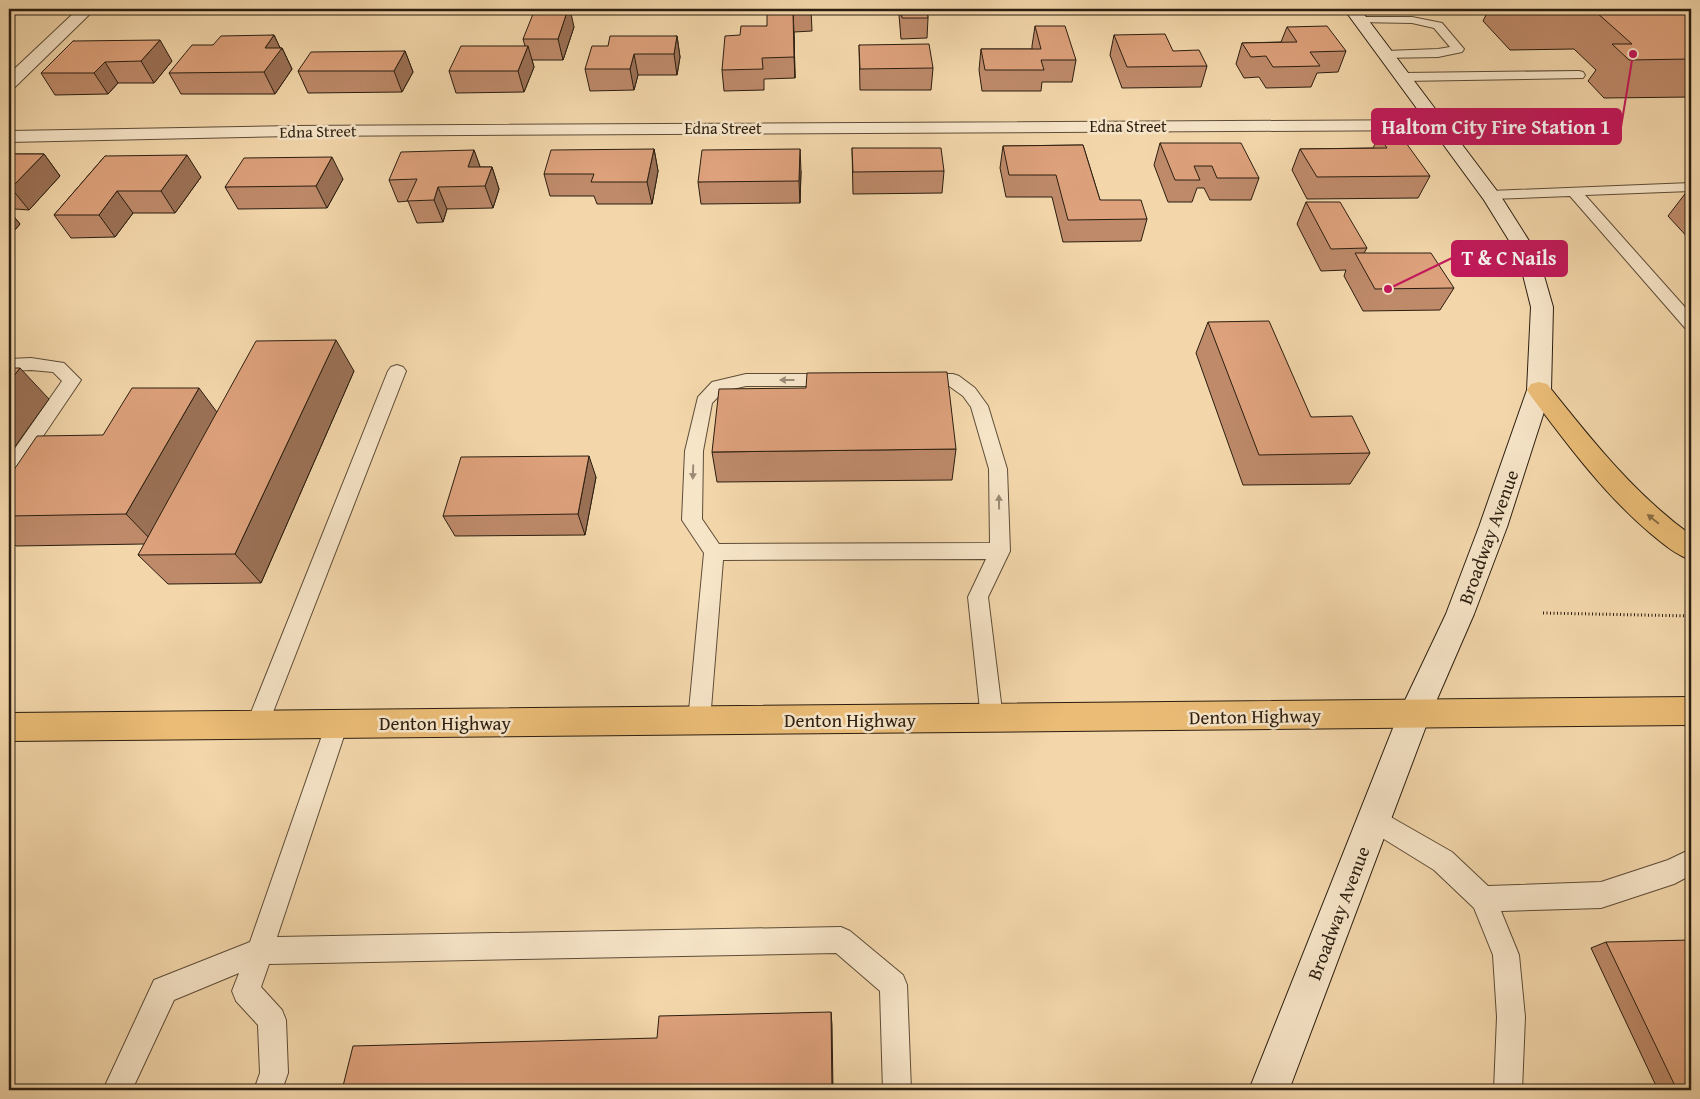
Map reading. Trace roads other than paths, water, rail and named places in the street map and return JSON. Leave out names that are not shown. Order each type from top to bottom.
[{"type":"main road","points":[[1539,390],[1592,460],[1637,506],[1691,549]]},
{"type":"main road","name":"Denton Highway","points":[[9,727],[1691,711]]},
{"type":"street","points":[[9,82],[87,9]]},
{"type":"street","name":"Broadway Avenue","points":[[1269,1090],[1415,713],[1463,605],[1493,527],[1539,390],[1542,307],[1528,255],[1490,195],[1356,15]]},
{"type":"street","name":"Edna Street","points":[[9,137],[293,131],[1438,124]]},
{"type":"lane","points":[[1356,15],[1412,20],[1438,25],[1458,49],[1438,53],[1386,55]]},
{"type":"lane","points":[[1403,77],[1579,75]]},
{"type":"lane","points":[[1490,195],[1691,187]]},
{"type":"lane","points":[[1574,192],[1691,324]]},
{"type":"lane","points":[[9,364],[58,367],[72,380],[9,471]]},
{"type":"lane","points":[[258,725],[396,371]]},
{"type":"lane","points":[[699,721],[714,552],[692,520],[694,451],[704,401],[718,386],[746,380],[847,380]]},
{"type":"lane","points":[[903,380],[953,380],[969,392],[979,406],[998,469],[1000,551],[978,596],[992,718]]},
{"type":"lane","points":[[714,552],[1000,551]]},
{"type":"lane","points":[[268,1090],[274,1073],[272,1020],[246,991],[337,724]]},
{"type":"lane","points":[[1375,820],[1443,861],[1483,899],[1506,955],[1511,1017],[1508,1090]]},
{"type":"lane","points":[[1483,899],[1600,895],[1674,871],[1691,861]]},
{"type":"lane","points":[[117,1090],[164,990],[259,951],[841,940],[893,985],[897,1090]]},
{"type":"place","name":"Haltom City Fire Station 1","points":[[1633,54]]},
{"type":"place","name":"T & C Nails","points":[[1388,289]]}]
